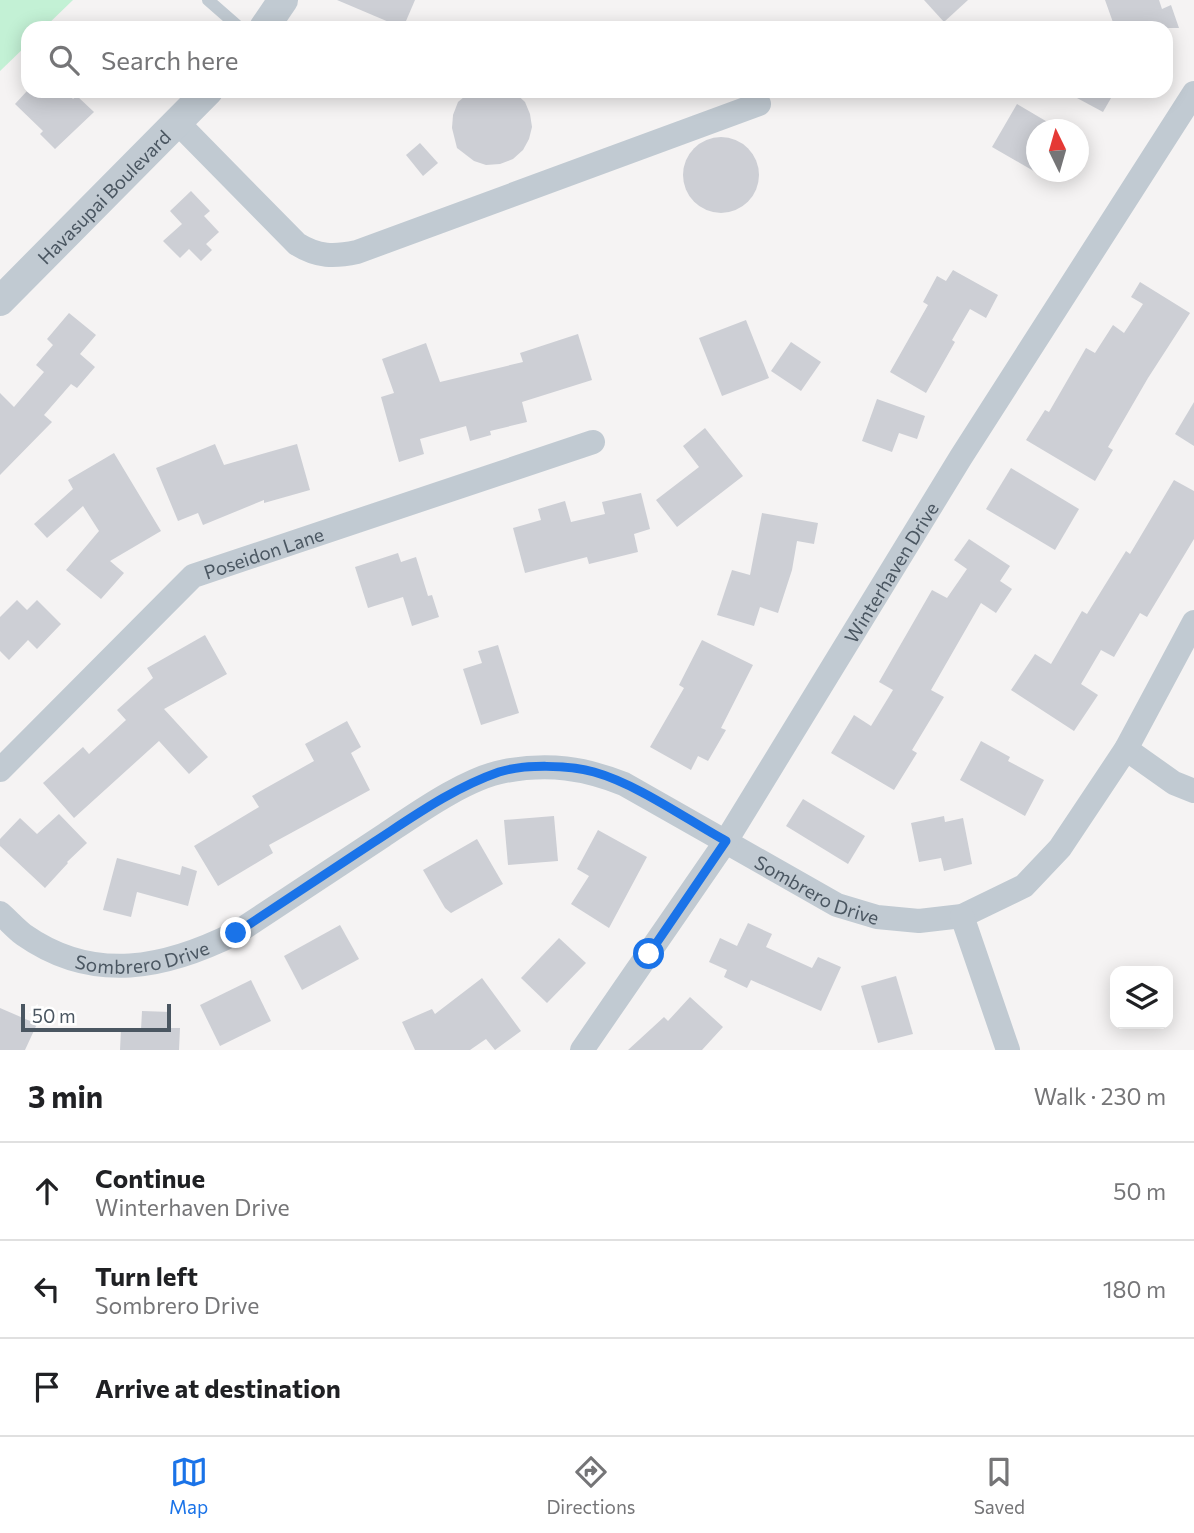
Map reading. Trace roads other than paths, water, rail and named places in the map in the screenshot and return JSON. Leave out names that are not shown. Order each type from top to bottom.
[{"type":"street","points":[[269,21],[283,0]]},
{"type":"street","name":"Winterhaven Drive","points":[[582,1050],[726,841],[961,457],[1194,93]]},
{"type":"street","name":"Havasupai Boulevard","points":[[0,301],[201,98]]},
{"type":"street","points":[[177,122],[297,244],[323,256],[357,252],[759,104]]},
{"type":"street","name":"Poseidon Lane","points":[[0,770],[193,576],[593,442]]},
{"type":"street","name":"Sombrero Drive","points":[[0,913],[24,935],[61,954],[112,966],[154,964],[207,947],[236,933],[421,811],[464,786],[502,771],[538,767],[594,772],[614,780],[837,905],[877,917],[919,921],[962,916],[1024,886],[1060,848],[1126,749],[1194,622]]},
{"type":"street","points":[[1126,749],[1174,783],[1194,791]]},
{"type":"street","points":[[962,916],[1008,1050]]},
{"type":"lane","points":[[208,0],[232,21]]}]
